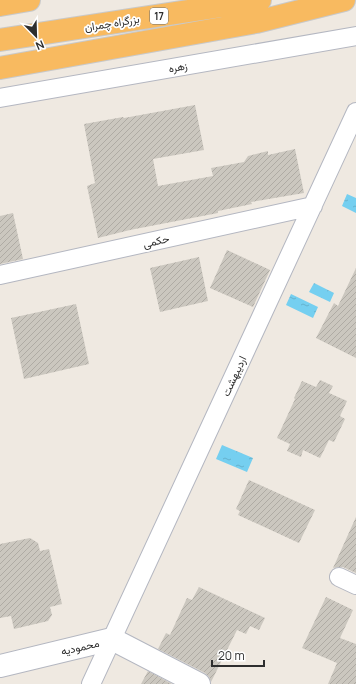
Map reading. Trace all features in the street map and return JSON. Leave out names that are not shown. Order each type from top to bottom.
[{"type":"highway","points":[[0,5],[29,0]]},
{"type":"highway","name":"بزرگراه چمران","points":[[0,40],[260,0]]},
{"type":"highway","points":[[0,68],[256,22],[344,0]]},
{"type":"street","name":"زهره","points":[[0,98],[356,36]]},
{"type":"street","name":"اردیبهشت","points":[[91,684],[356,112]]},
{"type":"street","name":"حکمی","points":[[0,276],[313,206]]},
{"type":"street","points":[[339,577],[356,585]]},
{"type":"street","name":"محمودیه","points":[[0,666],[112,639],[199,684]]},
{"type":"water","points":[[347,194],[356,198],[356,213],[342,206]]},
{"type":"water","points":[[314,283],[334,293],[330,302],[309,292]]},
{"type":"water","points":[[291,294],[318,307],[313,318],[286,305]]},
{"type":"water","points":[[222,445],[253,458],[247,472],[216,459]]},
{"type":"building","points":[[195,105],[204,150],[153,159],[158,186],[213,176],[211,168],[244,162],[248,156],[268,151],[268,155],[295,149],[304,193],[251,202],[252,204],[218,211],[218,213],[130,230],[98,238],[87,186],[95,183],[84,124]]},
{"type":"building","points":[[13,213],[23,259],[0,264],[0,216]]},
{"type":"building","points":[[227,250],[270,270],[253,307],[210,288]]},
{"type":"building","points":[[199,257],[208,301],[160,312],[150,268]]},
{"type":"building","points":[[356,268],[356,358],[316,338],[334,303],[338,306]]},
{"type":"building","points":[[76,304],[89,364],[24,379],[11,318]]},
{"type":"building","points":[[320,380],[333,386],[329,393],[347,401],[340,416],[345,419],[334,442],[329,440],[320,458],[303,450],[301,457],[287,451],[290,444],[277,438],[302,381],[316,387]]},
{"type":"building","points":[[249,480],[315,510],[299,543],[238,515],[240,511],[236,509]]},
{"type":"building","points":[[356,517],[356,573],[343,567],[333,568]]},
{"type":"building","points":[[30,538],[38,543],[40,551],[49,549],[62,604],[50,607],[52,615],[48,621],[14,629],[11,616],[0,618],[0,544]]},
{"type":"building","points":[[199,587],[265,618],[259,630],[250,626],[246,634],[237,630],[211,682],[205,673],[158,649],[166,633],[170,635],[187,598],[192,600]]},
{"type":"building","points":[[326,597],[353,610],[340,638],[356,644],[356,684],[328,684],[337,663],[302,648]]},
{"type":"building","points":[[148,671],[172,684],[141,684]]}]
